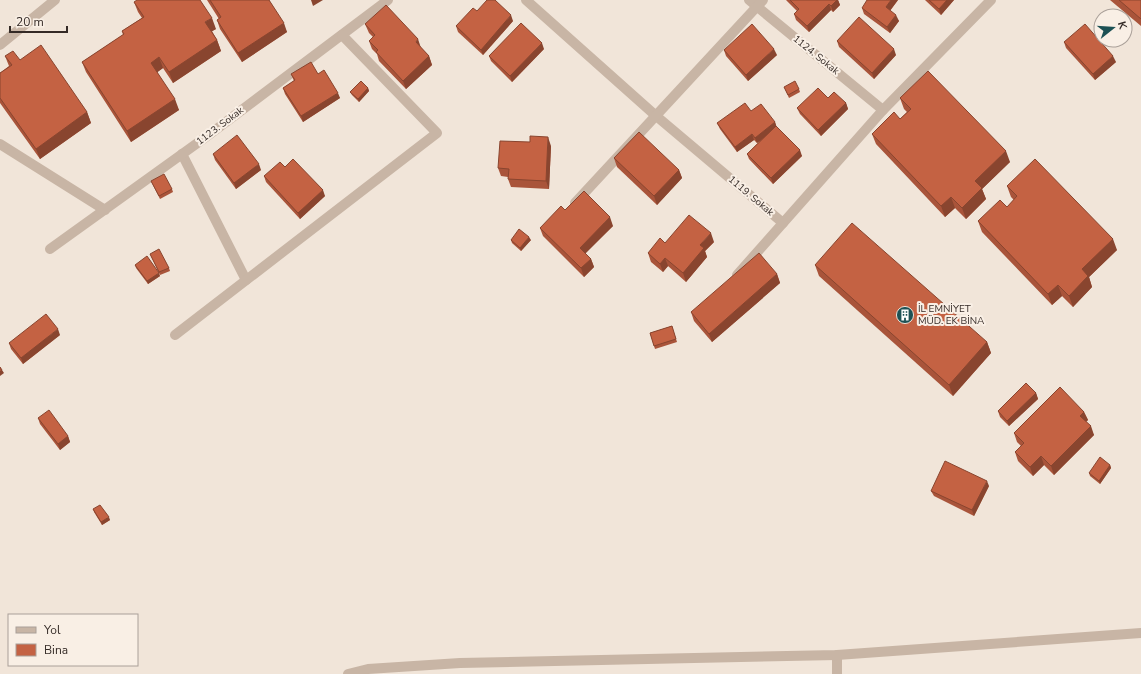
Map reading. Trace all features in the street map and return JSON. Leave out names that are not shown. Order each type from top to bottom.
[{"type":"street","points":[[0,45],[55,0]]},
{"type":"street","name":"1123. Sokak","points":[[50,249],[182,154],[388,0]]},
{"type":"street","name":"1119. Sokak","points":[[526,0],[655,115],[783,223],[882,110],[991,0]]},
{"type":"street","points":[[568,211],[756,2]]},
{"type":"street","name":"1124. Sokak","points":[[756,2],[882,110]]},
{"type":"street","points":[[175,335],[437,133],[342,34]]},
{"type":"street","points":[[0,144],[105,210]]},
{"type":"street","points":[[182,154],[246,280]]},
{"type":"street","points":[[734,278],[783,223]]},
{"type":"street","points":[[348,674],[368,669],[460,662],[837,655],[1141,634]]},
{"type":"street","points":[[837,655],[837,674]]},
{"type":"building","points":[[137,0],[200,0],[212,18],[205,22],[217,40],[169,72],[159,57],[151,63],[175,99],[127,131],[82,62],[124,34],[122,31],[144,17],[134,2]]},
{"type":"building","points":[[210,0],[269,0],[284,23],[238,53],[217,20],[221,17]]},
{"type":"building","points":[[487,0],[495,0],[511,15],[481,50],[456,26],[473,8],[477,11]]},
{"type":"building","points":[[790,0],[837,0],[831,6],[829,4],[807,26],[794,14],[799,9]]},
{"type":"building","points":[[867,0],[891,0],[886,7],[896,15],[887,27],[862,8]]},
{"type":"building","points":[[929,0],[947,0],[939,9]]},
{"type":"building","points":[[1119,0],[1141,0],[1141,19],[1133,12],[1133,8],[1128,8]]},
{"type":"building","points":[[386,5],[418,39],[416,42],[429,56],[403,81],[376,52],[378,50],[369,41],[375,35],[365,24]]},
{"type":"building","points":[[859,17],[894,49],[872,73],[837,41]]},
{"type":"building","points":[[521,23],[542,43],[510,76],[489,56]]},
{"type":"building","points":[[752,24],[774,49],[746,75],[724,50]]},
{"type":"building","points":[[1085,24],[1093,33],[1093,48],[1106,48],[1113,56],[1093,74],[1064,42]]},
{"type":"building","points":[[41,45],[87,112],[36,149],[0,98],[0,73],[12,65],[5,56],[13,51],[20,60]]},
{"type":"building","points":[[311,62],[318,74],[324,70],[338,93],[301,116],[283,88],[295,80],[291,74]]},
{"type":"building","points":[[928,71],[1006,151],[975,181],[982,188],[962,208],[951,197],[941,206],[872,134],[894,112],[900,119],[911,109],[900,98]]},
{"type":"building","points":[[361,81],[368,88],[358,99],[350,92]]},
{"type":"building","points":[[795,81],[799,89],[788,95],[784,87]]},
{"type":"building","points":[[818,88],[828,98],[834,92],[846,103],[818,130],[797,108]]},
{"type":"building","points":[[745,103],[751,111],[761,104],[775,122],[755,138],[752,134],[735,147],[717,123]]},
{"type":"building","points":[[776,126],[800,150],[771,178],[747,154]]},
{"type":"building","points":[[639,132],[679,170],[654,196],[614,158]]},
{"type":"building","points":[[237,135],[259,164],[234,183],[213,154]]},
{"type":"building","points":[[530,136],[548,137],[546,181],[508,179],[509,169],[498,168],[500,141],[530,142]]},
{"type":"building","points":[[293,159],[323,190],[298,213],[264,176],[280,162],[285,167]]},
{"type":"building","points":[[1035,159],[1113,239],[1082,269],[1088,276],[1069,296],[1058,285],[1048,294],[978,221],[1000,200],[1007,207],[1017,196],[1007,186]]},
{"type":"building","points":[[164,174],[172,189],[159,196],[151,181]]},
{"type":"building","points":[[584,191],[610,217],[580,248],[591,259],[581,268],[540,228],[561,206],[565,210]]},
{"type":"building","points":[[689,215],[711,233],[700,245],[704,248],[683,273],[665,258],[660,264],[648,253],[660,238],[665,243]]},
{"type":"building","name":"İL EMNİYET MÜD. EK BİNA","points":[[852,223],[987,342],[949,385],[815,265]]},
{"type":"building","points":[[519,229],[529,237],[520,248],[511,240]]},
{"type":"building","points":[[159,249],[169,268],[159,272],[150,254]]},
{"type":"building","points":[[759,253],[777,274],[709,334],[691,312]]},
{"type":"building","points":[[147,256],[159,273],[147,281],[135,265]]},
{"type":"building","points":[[46,314],[58,329],[21,358],[9,343]]},
{"type":"building","points":[[672,326],[676,339],[654,346],[650,333]]},
{"type":"building","points":[[1026,383],[1036,393],[1007,421],[998,411]]},
{"type":"building","points":[[1060,387],[1084,412],[1080,416],[1091,426],[1051,466],[1041,456],[1030,467],[1015,452],[1024,443],[1014,433]]},
{"type":"building","points":[[49,410],[68,436],[58,444],[38,418]]},
{"type":"building","points":[[1100,457],[1110,465],[1099,481],[1089,473]]},
{"type":"building","points":[[945,461],[987,481],[972,510],[931,491]]},
{"type":"building","points":[[100,505],[109,517],[101,522],[93,509]]},
{"type":"place","name":"İL EMNİYET MÜD. EK BİNA","points":[[905,315]]}]
